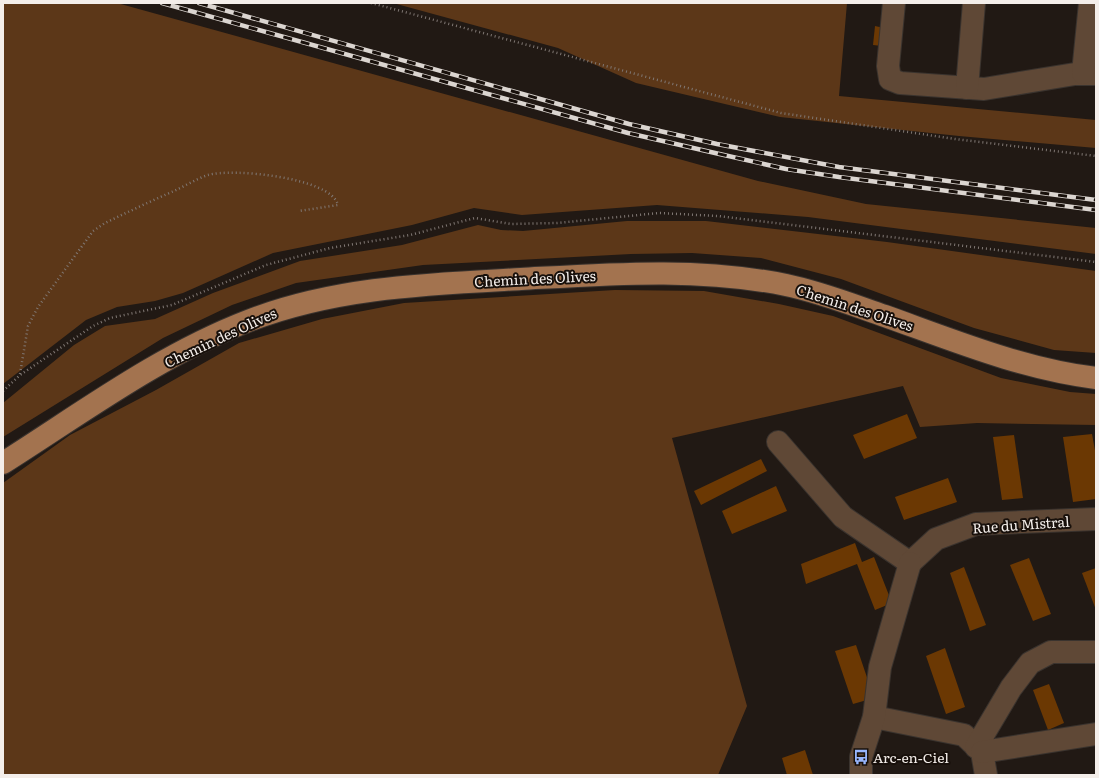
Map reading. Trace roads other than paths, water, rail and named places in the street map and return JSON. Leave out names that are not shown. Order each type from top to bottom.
[{"type":"main road","name":"Chemin des Olives","points":[[3,463],[145,372],[195,345],[245,322],[285,308],[335,296],[431,284],[633,273],[706,274],[743,278],[789,286],[828,297],[1011,360],[1044,369],[1096,378]]},
{"type":"street","points":[[894,3],[888,66],[890,79],[900,83],[984,89],[1089,74],[1090,3]]},
{"type":"street","points":[[967,88],[974,3]]},
{"type":"street","points":[[778,442],[843,517],[910,563],[880,667],[874,716],[861,757],[861,775]]},
{"type":"street","name":"Rue du Mistral","points":[[910,563],[936,539],[976,524],[1096,519]]},
{"type":"street","points":[[979,750],[1011,688],[1030,663],[1051,652],[1096,652]]},
{"type":"street","points":[[874,716],[964,735],[979,750],[986,775]]},
{"type":"street","points":[[979,750],[1096,734]]},
{"type":"railway","points":[[162,3],[628,133],[786,169],[1096,210]]},
{"type":"railway","points":[[199,3],[629,124],[717,144],[839,167],[1096,200]]},
{"type":"place","name":"Arc-en-Ciel","points":[[861,757]]}]
